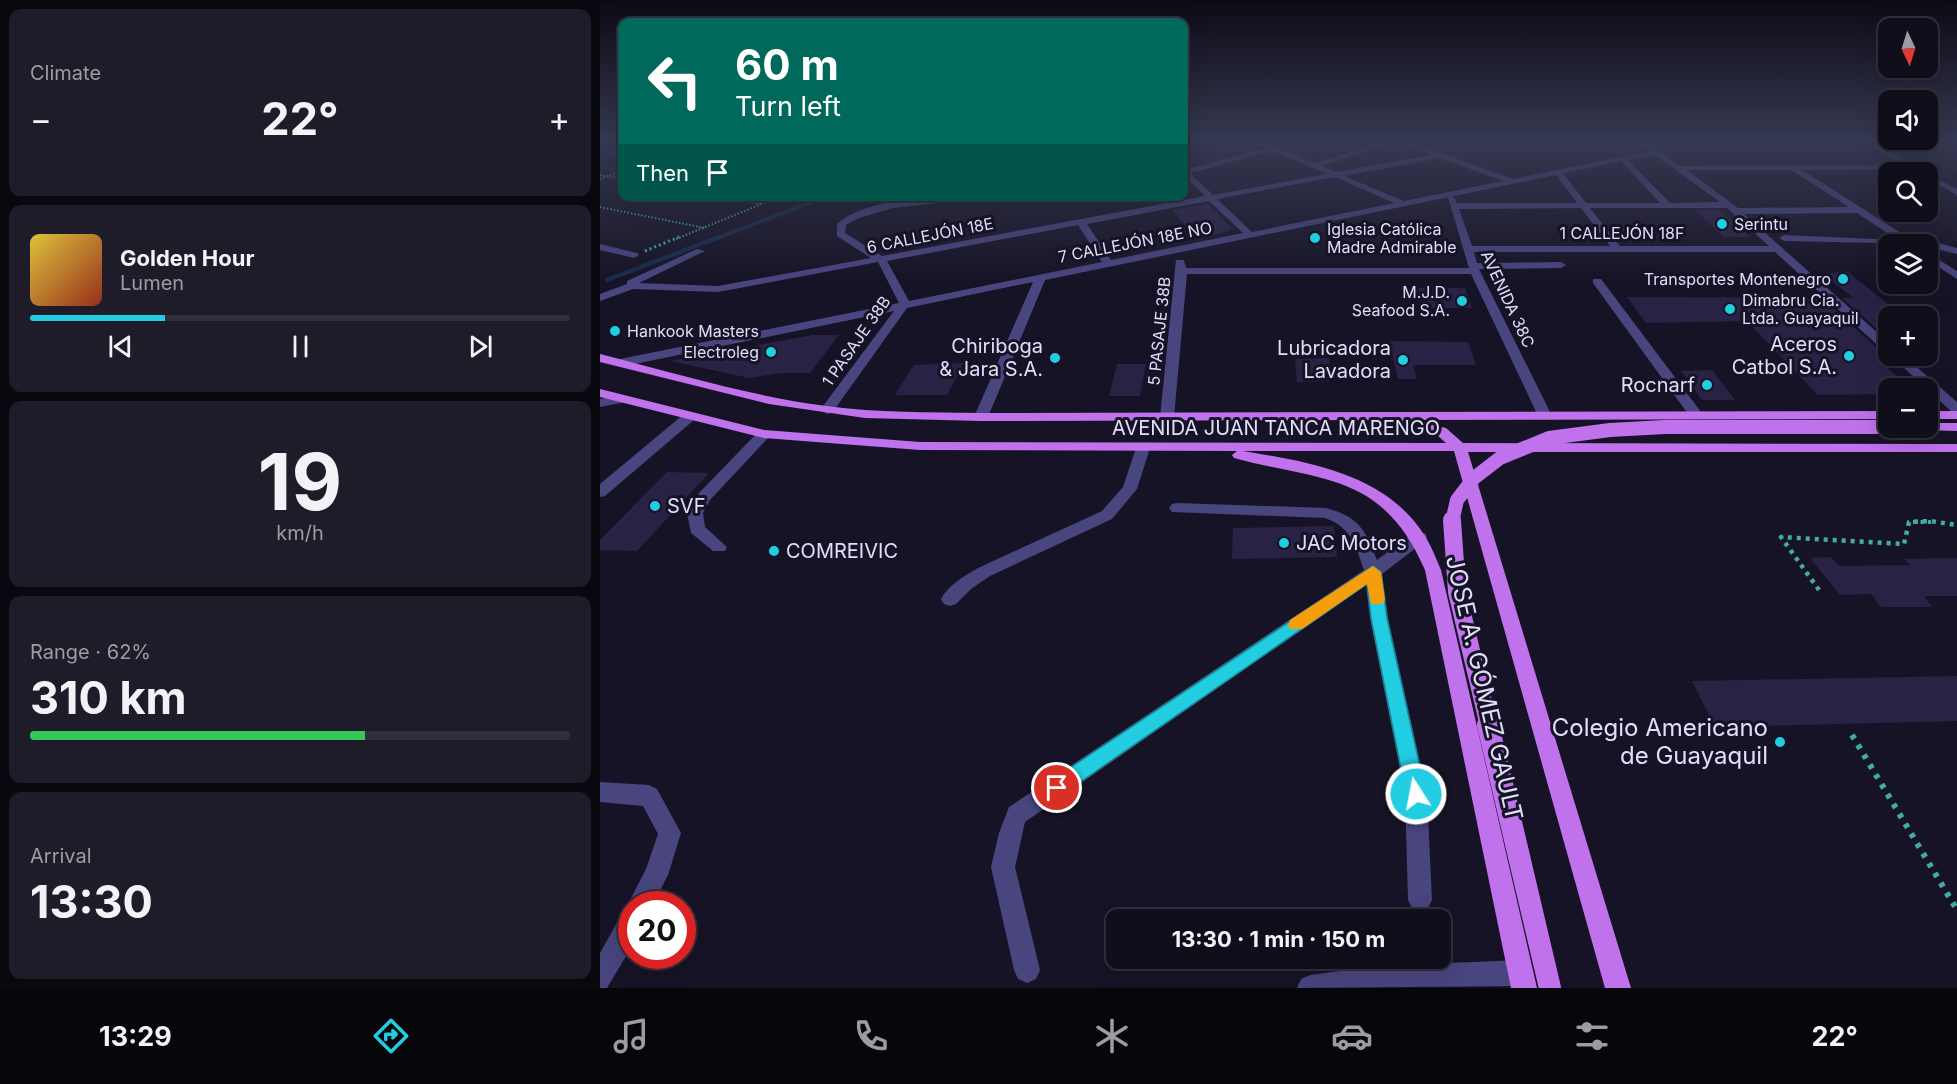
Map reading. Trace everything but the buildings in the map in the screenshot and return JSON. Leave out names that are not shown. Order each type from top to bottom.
[{"type":"main road","name":"AVENIDA JUAN TANCA MARENGO","points":[[600,358],[715,389],[827,410],[981,417],[1878,415]]},
{"type":"main road","name":"AVENIDA JUAN TANCA MARENGO","points":[[600,393],[688,417],[764,434],[920,446],[1957,448]]},
{"type":"main road","points":[[1342,415],[1417,424],[1441,431],[1460,447]]},
{"type":"main road","points":[[1938,415],[1957,415]]},
{"type":"main road","points":[[1550,988],[1457,592],[1451,525],[1457,500],[1474,478],[1500,458],[1549,438],[1610,430],[1665,428],[1878,427]]},
{"type":"main road","points":[[1938,427],[1957,427]]},
{"type":"main road","name":"JOSE A. GÓMEZ GAULT","points":[[1198,447],[1287,463],[1358,485],[1384,498],[1419,537],[1433,570],[1522,980]]},
{"type":"main road","name":"JOSE A. GÓMEZ GAULT","points":[[1460,447],[1618,988]]},
{"type":"street","points":[[1200,187],[1250,234]]},
{"type":"street","name":"6 CALLEJÓN 18E","points":[[600,298],[618,289],[644,285],[696,290],[718,289],[1269,187]]},
{"type":"street","points":[[1363,187],[1402,203]]},
{"type":"street","name":"7 CALLEJÓN 18E NO","points":[[620,363],[905,303],[1482,187]]},
{"type":"street","points":[[1570,187],[1616,248]]},
{"type":"street","points":[[1650,187],[1667,205]]},
{"type":"street","points":[[1706,187],[1878,339]]},
{"type":"street","points":[[1824,187],[1896,234]]},
{"type":"street","name":"AVENIDA 38C","points":[[1449,194],[1474,268],[1545,416]]},
{"type":"street","points":[[882,260],[840,234],[842,224],[853,216],[882,207],[944,201]]},
{"type":"street","points":[[1454,206],[1667,205],[1861,210]]},
{"type":"street","points":[[1081,222],[1108,262]]},
{"type":"street","points":[[1784,238],[1878,242]]},
{"type":"street","points":[[1938,246],[1957,250]]},
{"type":"street","points":[[600,247],[634,255]]},
{"type":"street","name":"1 CALLEJÓN 18F","points":[[1467,249],[1777,249]]},
{"type":"street","name":"5 PASAJE 38B","points":[[1167,417],[1182,271],[1178,250]]},
{"type":"street","points":[[618,289],[700,251]]},
{"type":"street","name":"1 PASAJE 38B","points":[[827,410],[905,303],[882,260]]},
{"type":"street","points":[[1938,262],[1957,276]]},
{"type":"street","points":[[1182,271],[1561,265]]},
{"type":"street","points":[[981,417],[1041,276]]},
{"type":"street","points":[[1597,281],[1696,416]]},
{"type":"street","points":[[1908,366],[1957,409]]},
{"type":"street","points":[[600,404],[621,399]]},
{"type":"street","points":[[600,492],[688,417]]},
{"type":"street","points":[[719,547],[697,530],[695,513],[704,497],[764,434]]},
{"type":"street","points":[[950,599],[965,584],[984,572],[1107,515],[1130,489],[1143,448]]},
{"type":"street","points":[[1177,508],[1326,513],[1341,518],[1359,533],[1373,572],[1379,618],[1416,794],[1420,900]]},
{"type":"street","points":[[1028,970],[1003,867],[1010,833],[1017,815],[1373,572],[1419,537]]},
{"type":"street","points":[[600,792],[649,796],[670,832],[656,875],[647,891]]},
{"type":"street","points":[[600,978],[618,946]]},
{"type":"street","points":[[1310,988],[1522,980]]},
{"type":"path","points":[[745,201],[761,204]]},
{"type":"path","points":[[634,255],[768,201]]},
{"type":"path","points":[[600,207],[706,228]]},
{"type":"path","points":[[1819,590],[1781,537],[1905,544],[1909,522],[1930,521],[1957,525]]},
{"type":"path","points":[[1852,735],[1957,910]]},
{"type":"waterway","points":[[715,239],[814,201]]},
{"type":"waterway","points":[[607,280],[719,237]]},
{"type":"slow traffic","points":[[1296,625],[1373,572],[1377,600]]},
{"type":"place","name":"Serintu","points":[[1722,224]]},
{"type":"place","name":"Iglesia Católica Madre Admirable","points":[[1315,238]]},
{"type":"place","name":"Transportes Montenegro","points":[[1843,279]]},
{"type":"place","name":"M.J.D. Seafood S.A.","points":[[1462,301]]},
{"type":"place","name":"Dimabru Cia. Ltda. Guayaquil","points":[[1730,309]]},
{"type":"place","name":"Hankook Masters","points":[[615,331]]},
{"type":"place","name":"Electroleg","points":[[771,352]]},
{"type":"place","name":"Aceros Catbol S.A.","points":[[1849,356]]},
{"type":"place","name":"Chiriboga & Jara S.A.","points":[[1055,358]]},
{"type":"place","name":"Lubricadora Lavadora","points":[[1403,360]]},
{"type":"place","name":"Rocnarf","points":[[1707,385]]},
{"type":"place","name":"SVF","points":[[655,506]]},
{"type":"place","name":"JAC Motors","points":[[1284,543]]},
{"type":"place","name":"COMREIVIC","points":[[774,551]]},
{"type":"place","name":"Colegio Americano de Guayaquil","points":[[1780,742]]},
{"type":"route","points":[[1057,788],[1373,572],[1379,618],[1394,680],[1416,794]]}]
